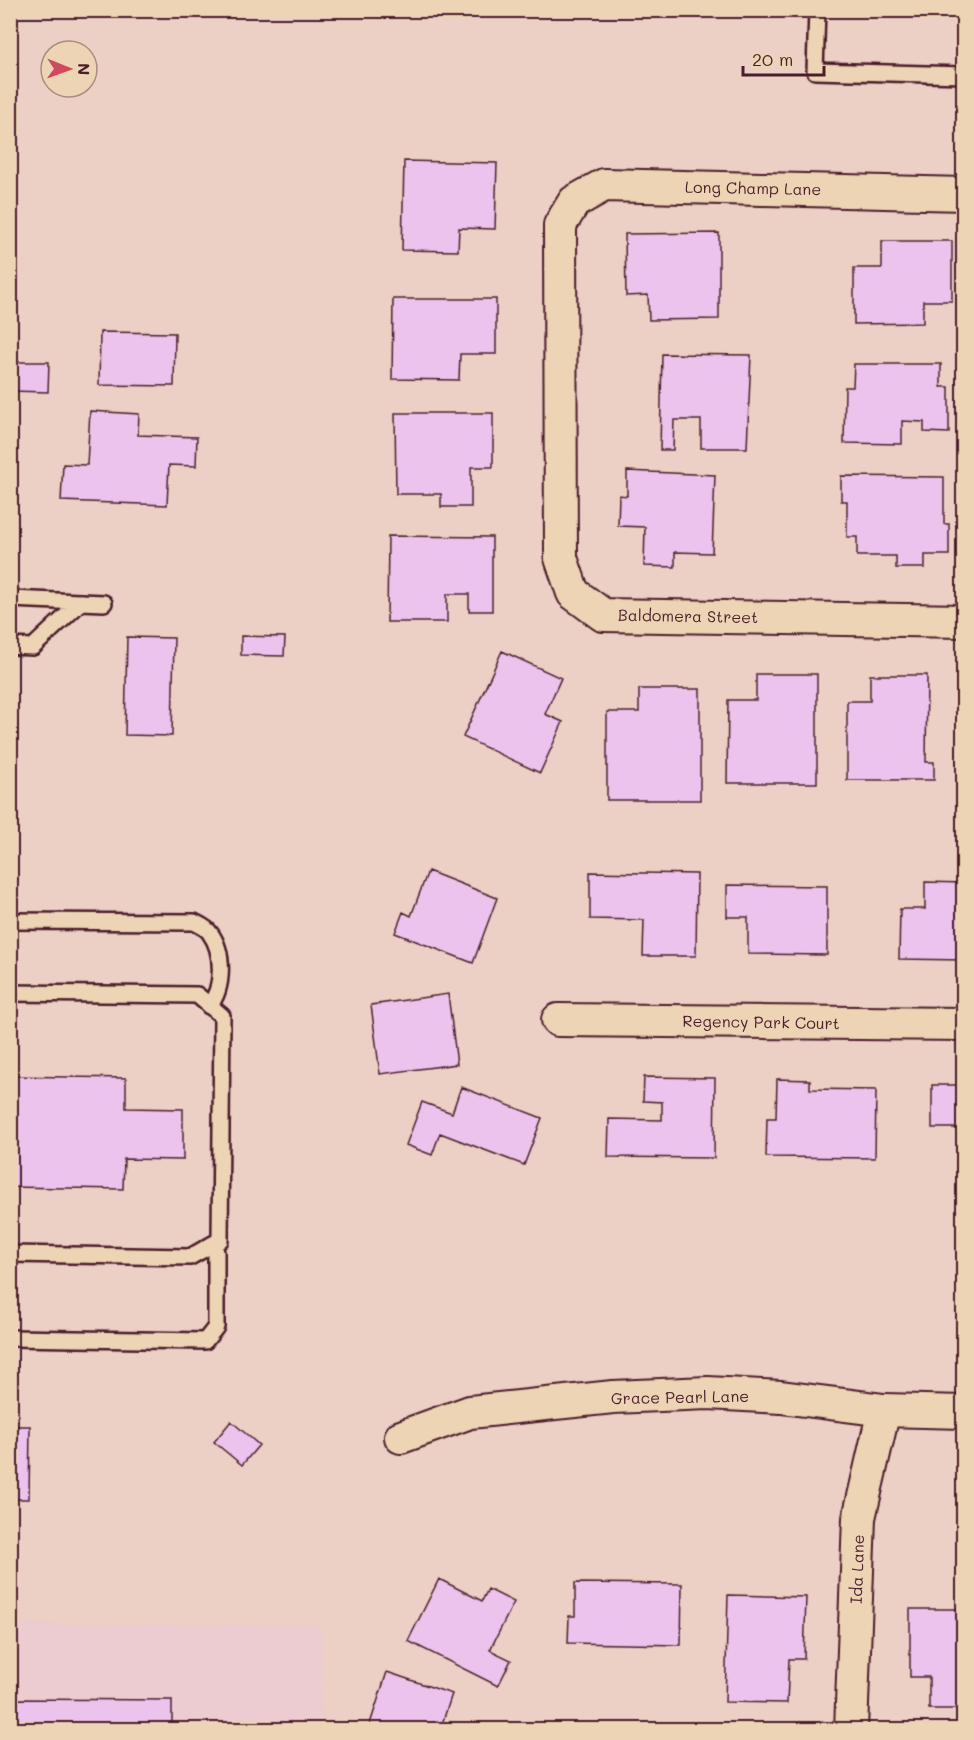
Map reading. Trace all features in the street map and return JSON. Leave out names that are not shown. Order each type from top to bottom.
[{"type":"street","name":"Long Champ Lane","points":[[560,225],[574,202],[604,185],[963,194]]},
{"type":"street","name":"Baldomera Street","points":[[560,225],[561,558],[573,593],[603,615],[963,621]]},
{"type":"street","name":"Regency Park Court","points":[[558,1020],[963,1024]]},
{"type":"street","name":"Grace Pearl Lane","points":[[401,1437],[470,1412],[613,1397],[708,1393],[781,1397],[884,1410],[963,1412]]},
{"type":"street","name":"Ida Lane","points":[[851,1730],[859,1518],[884,1410]]},
{"type":"lane","points":[[817,10],[814,71],[963,75]]},
{"type":"lane","points":[[10,599],[104,603]]},
{"type":"lane","points":[[10,646],[33,647],[81,602]]},
{"type":"lane","points":[[10,921],[194,922],[209,931],[218,947],[220,962],[217,997],[209,1006]]},
{"type":"lane","points":[[10,993],[197,995],[222,1016],[220,1240],[190,1257],[10,1254]]},
{"type":"lane","points":[[10,1338],[205,1341],[216,1327],[216,1252],[213,1244]]},
{"type":"shaded area","points":[[11,1624],[321,1626],[320,1729],[11,1730]]},
{"type":"building","points":[[404,161],[497,163],[495,229],[459,228],[458,251],[402,250]]},
{"type":"building","points":[[719,233],[719,319],[649,320],[648,295],[626,296],[625,234]]},
{"type":"building","points":[[882,241],[952,241],[952,301],[923,301],[923,323],[854,324],[854,268],[882,268]]},
{"type":"building","points":[[393,299],[496,299],[496,354],[460,354],[459,380],[392,379]]},
{"type":"building","points":[[100,332],[175,333],[174,386],[99,385]]},
{"type":"building","points":[[662,354],[751,355],[747,448],[701,448],[701,420],[674,420],[673,450],[660,450]]},
{"type":"building","points":[[10,362],[49,362],[48,392],[10,391]]},
{"type":"building","points":[[854,364],[941,364],[941,387],[949,387],[949,433],[924,432],[924,422],[902,421],[902,444],[844,443],[845,387],[853,387]]},
{"type":"building","points":[[90,411],[139,414],[138,435],[197,437],[196,466],[169,465],[167,505],[61,501],[63,464],[87,465]]},
{"type":"building","points":[[395,413],[493,413],[493,467],[471,467],[471,507],[441,507],[441,494],[396,494]]},
{"type":"building","points":[[627,471],[715,475],[712,553],[675,552],[675,567],[644,566],[645,527],[618,526],[619,495],[627,496]]},
{"type":"building","points":[[841,476],[944,477],[944,524],[949,524],[949,555],[925,555],[925,568],[896,568],[896,556],[857,556],[857,537],[847,537],[847,501],[841,501]]},
{"type":"building","points":[[388,536],[492,537],[492,611],[469,611],[469,594],[447,594],[447,622],[387,622]]},
{"type":"building","points":[[241,636],[285,637],[284,656],[241,655]]},
{"type":"building","points":[[127,637],[174,638],[172,736],[125,735]]},
{"type":"building","points":[[502,651],[561,678],[545,714],[563,722],[540,773],[463,737]]},
{"type":"building","points":[[756,674],[817,674],[817,783],[727,783],[728,700],[756,700]]},
{"type":"building","points":[[870,675],[927,675],[926,762],[934,762],[934,780],[847,780],[847,701],[870,701]]},
{"type":"building","points":[[639,689],[700,689],[700,800],[607,800],[607,712],[639,712]]},
{"type":"building","points":[[428,871],[497,898],[473,963],[395,933],[403,912],[411,916]]},
{"type":"building","points":[[590,872],[697,874],[696,956],[643,956],[644,920],[590,919]]},
{"type":"building","points":[[925,882],[964,883],[964,960],[899,959],[900,909],[925,909]]},
{"type":"building","points":[[727,885],[827,886],[827,955],[748,954],[748,917],[727,917]]},
{"type":"building","points":[[448,994],[457,1064],[380,1074],[371,1005]]},
{"type":"building","points":[[10,1076],[126,1078],[126,1108],[183,1109],[183,1160],[124,1159],[123,1189],[10,1187]]},
{"type":"building","points":[[644,1077],[715,1078],[714,1158],[608,1157],[609,1119],[662,1120],[662,1102],[643,1101]]},
{"type":"building","points":[[777,1079],[810,1080],[810,1089],[876,1090],[875,1158],[766,1157],[767,1118],[776,1118]]},
{"type":"building","points":[[932,1085],[964,1085],[964,1157],[959,1157],[959,1128],[932,1128]]},
{"type":"building","points":[[461,1087],[542,1118],[524,1165],[440,1133],[432,1155],[406,1145],[422,1102],[452,1113]]},
{"type":"building","points":[[231,1421],[259,1445],[242,1465],[214,1442]]},
{"type":"building","points":[[10,1426],[30,1426],[29,1499],[10,1499]]},
{"type":"building","points":[[439,1579],[482,1601],[488,1589],[514,1602],[490,1650],[511,1660],[498,1686],[408,1641]]},
{"type":"building","points":[[575,1583],[682,1584],[681,1645],[568,1643],[569,1616],[575,1616]]},
{"type":"building","points":[[728,1595],[806,1597],[804,1659],[789,1659],[787,1703],[725,1702]]},
{"type":"building","points":[[910,1609],[964,1609],[964,1687],[959,1687],[959,1709],[929,1709],[929,1677],[910,1677]]},
{"type":"building","points":[[387,1672],[452,1694],[440,1730],[368,1730]]},
{"type":"building","points":[[10,1699],[172,1700],[172,1725],[184,1725],[184,1730],[10,1730]]}]
